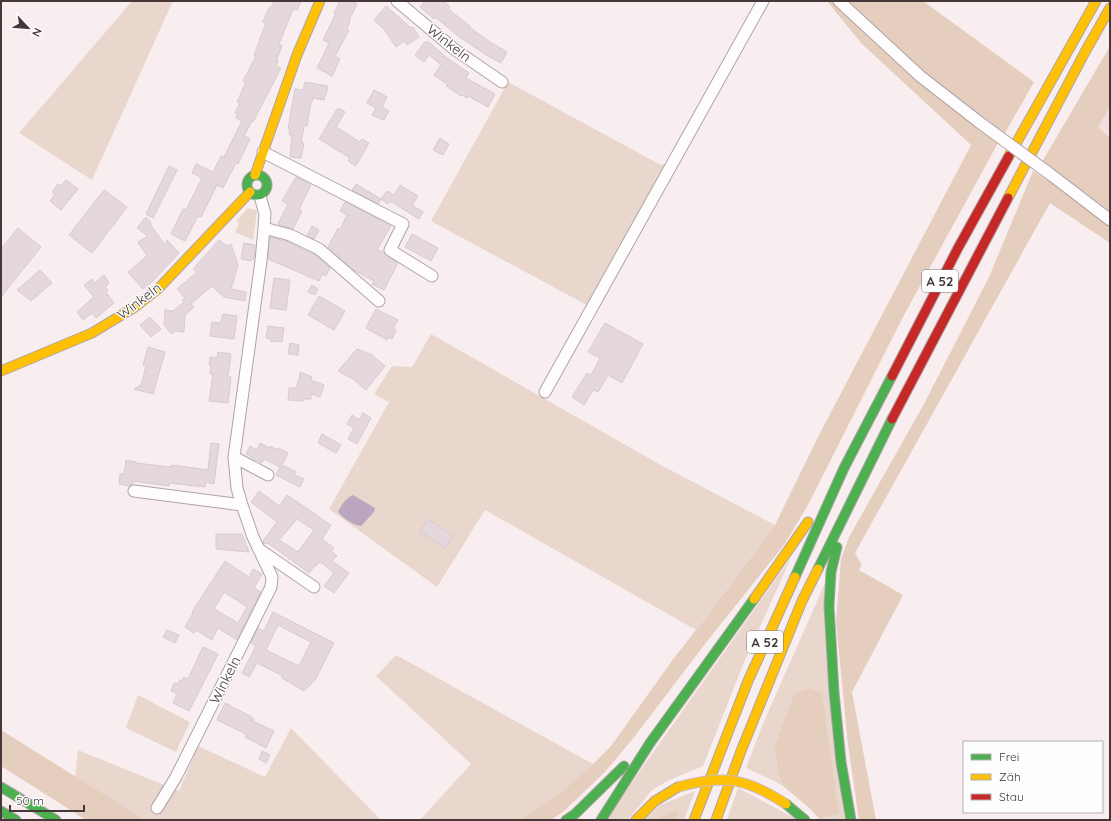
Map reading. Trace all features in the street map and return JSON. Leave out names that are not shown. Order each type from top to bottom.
[{"type":"main road","name":"Winkeln","points":[[255,194],[247,188],[249,178],[254,175],[297,56],[320,1]]},
{"type":"main road","name":"A 52","points":[[694,820],[748,681],[844,468],[958,248],[1096,1]]},
{"type":"main road","name":"A 52","points":[[716,820],[741,751],[802,601],[848,507],[979,251],[1110,8]]},
{"type":"main road","name":"Winkeln","points":[[1,371],[91,333],[114,321],[145,299],[255,194],[266,191],[268,187],[267,180],[262,176],[254,175]]},
{"type":"main road","points":[[601,820],[657,731],[781,562],[844,468]]},
{"type":"main road","points":[[848,507],[831,572],[828,606],[841,762],[851,820]]},
{"type":"main road","points":[[566,820],[575,814],[614,776],[657,731]]},
{"type":"main road","points":[[636,820],[645,809],[665,793],[678,787],[705,780],[723,779],[737,780],[768,791],[805,820]]},
{"type":"main road","points":[[1,787],[56,820]]},
{"type":"main road","points":[[1,811],[16,820]]},
{"type":"street","name":"Winkeln","points":[[397,1],[454,49],[502,82]]},
{"type":"street","points":[[545,392],[763,1]]},
{"type":"street","points":[[839,1],[920,76],[1110,220]]},
{"type":"street","points":[[263,152],[403,224],[390,250],[432,276]]},
{"type":"street","name":"Winkeln","points":[[157,808],[176,777],[271,587],[272,577],[253,537],[237,488],[234,456],[261,262],[264,228],[265,214],[255,194]]},
{"type":"street","points":[[264,228],[290,235],[319,249],[379,300]]},
{"type":"street","points":[[234,456],[268,475]]},
{"type":"street","points":[[134,491],[242,505]]},
{"type":"street","points":[[259,550],[314,587]]},
{"type":"shaded area","points":[[132,1],[173,1],[92,180],[19,133]]},
{"type":"shaded area","points":[[827,1],[923,1],[1034,82],[1005,133],[985,120],[979,127],[998,143],[903,317],[808,505],[784,545],[708,640],[635,736],[605,772],[563,812],[551,820],[520,820],[566,788],[611,746],[674,658],[775,525],[818,437],[971,145],[861,43]]},
{"type":"shaded area","points":[[1110,46],[1110,107],[1098,127],[1110,138],[1110,215],[1042,162]]},
{"type":"shaded area","points":[[508,82],[661,165],[669,163],[592,308],[431,221]]},
{"type":"shaded area","points":[[1110,107],[1110,138],[1098,127]]},
{"type":"shaded area","points":[[1033,171],[1055,185],[1110,227],[1110,243],[1050,203],[855,553],[862,565],[859,570],[903,595],[852,692],[876,820],[859,820],[848,745],[836,622],[841,559],[849,537],[925,402],[989,277]]},
{"type":"shaded area","points":[[248,208],[256,210],[257,212],[253,240],[235,232],[239,223],[236,221]]},
{"type":"shaded area","points":[[431,334],[659,464],[775,525],[696,630],[485,510],[437,587],[329,509],[389,402],[374,394],[392,366],[412,367]]},
{"type":"shaded area","points":[[353,495],[375,508],[374,512],[361,526],[349,521],[338,512],[344,502]]},
{"type":"shaded area","points":[[791,558],[745,660],[703,766],[667,781],[651,791],[628,820],[605,820]]},
{"type":"shaded area","points":[[826,581],[847,820],[821,820],[820,819],[839,814],[774,749],[778,771],[783,786],[746,768],[765,719]]},
{"type":"shaded area","points":[[396,655],[593,764],[566,788],[520,820],[420,820],[471,764],[376,676]]},
{"type":"shaded area","points":[[810,688],[822,693],[839,814],[820,819],[783,786],[778,771],[774,749],[794,694]]},
{"type":"shaded area","points":[[138,695],[190,722],[176,752],[126,728]]},
{"type":"shaded area","points":[[291,728],[381,820],[145,820],[75,777],[78,750],[179,791],[198,746],[265,777]]},
{"type":"shaded area","points":[[1,730],[145,820],[86,820],[1,766]]},
{"type":"shaded area","points":[[738,788],[798,820],[727,820]]},
{"type":"shaded area","points":[[695,791],[684,820],[644,820],[660,805]]},
{"type":"shaded area","points":[[672,811],[679,812],[676,820],[656,820]]},
{"type":"building","points":[[274,1],[301,1],[297,10],[293,9],[279,44],[282,46],[276,61],[278,61],[276,66],[281,68],[253,122],[252,121],[244,136],[250,139],[238,164],[236,163],[223,188],[217,185],[201,217],[198,216],[185,241],[171,234],[183,209],[186,210],[202,178],[192,173],[196,164],[213,172],[221,156],[224,157],[242,121],[236,118],[238,114],[235,113],[240,103],[237,102],[246,82],[243,81],[256,56],[254,55],[266,23],[263,22]]},
{"type":"building","points":[[340,1],[352,1],[357,4],[349,20],[347,29],[349,30],[335,56],[340,59],[332,76],[317,68],[329,43],[323,40]]},
{"type":"building","points":[[425,1],[444,1],[450,7],[448,9],[470,26],[469,27],[507,52],[501,63],[461,38],[435,17],[434,19],[420,7]]},
{"type":"building","points":[[386,6],[411,28],[413,27],[419,37],[407,45],[404,41],[396,47],[384,29],[374,20]]},
{"type":"building","points":[[425,42],[429,42],[447,58],[469,73],[466,78],[495,94],[488,107],[468,96],[467,98],[462,95],[461,96],[446,86],[448,85],[434,75],[441,65],[429,55],[424,62],[415,55]]},
{"type":"building","points":[[305,82],[328,86],[324,100],[313,98],[311,102],[307,126],[304,126],[301,143],[304,143],[301,158],[290,157],[292,135],[289,135],[290,130],[288,129],[295,89],[303,90]]},
{"type":"building","points":[[374,90],[387,97],[382,107],[389,111],[384,120],[372,115],[376,108],[367,103]]},
{"type":"building","points":[[337,109],[341,109],[345,112],[336,127],[360,142],[362,139],[369,143],[356,166],[348,161],[350,158],[319,139]]},
{"type":"building","points":[[440,138],[449,144],[443,155],[433,150]]},
{"type":"building","points":[[169,166],[177,170],[153,218],[146,214]]},
{"type":"building","points":[[296,177],[311,185],[299,209],[302,211],[293,229],[278,224],[288,204],[282,201]]},
{"type":"building","points":[[66,180],[78,189],[61,210],[50,201],[55,194],[52,192],[58,184],[61,186]]},
{"type":"building","points":[[356,184],[381,199],[378,204],[352,190]]},
{"type":"building","points":[[400,185],[418,196],[412,205],[423,212],[419,219],[390,201],[388,204],[381,199],[387,191],[394,195]]},
{"type":"building","points":[[104,190],[127,207],[92,253],[69,235]]},
{"type":"building","points":[[345,202],[391,226],[377,250],[383,252],[386,256],[398,263],[384,290],[372,284],[374,281],[354,270],[328,247],[338,228],[340,230],[347,215],[340,211]]},
{"type":"building","points":[[146,217],[151,222],[150,224],[165,245],[167,240],[179,253],[152,282],[143,289],[128,272],[147,256],[138,242],[148,236],[137,228]]},
{"type":"building","points":[[312,226],[319,230],[314,239],[307,236]]},
{"type":"building","points":[[18,228],[41,247],[1,297],[1,249]]},
{"type":"building","points":[[412,234],[438,248],[431,261],[405,247]]},
{"type":"building","points":[[270,237],[288,242],[315,255],[330,268],[326,276],[322,274],[319,281],[268,259]]},
{"type":"building","points":[[219,240],[227,246],[231,244],[238,265],[231,289],[246,292],[245,301],[224,297],[212,286],[191,304],[194,307],[185,315],[184,332],[175,331],[172,334],[164,325],[165,310],[173,311],[184,302],[182,300],[185,298],[177,289],[197,272],[193,269]]},
{"type":"building","points":[[244,243],[255,245],[254,259],[251,261],[241,259]]},
{"type":"building","points":[[40,270],[52,283],[31,301],[17,290]]},
{"type":"building","points":[[104,275],[109,283],[105,287],[108,290],[106,292],[114,303],[96,318],[92,313],[83,320],[77,312],[94,297],[84,285],[92,279],[95,283]]},
{"type":"building","points":[[274,278],[290,280],[286,310],[270,308]]},
{"type":"building","points":[[312,285],[318,289],[315,295],[308,292]]},
{"type":"building","points":[[319,296],[345,311],[334,330],[308,315]]},
{"type":"building","points":[[376,309],[398,320],[393,328],[396,330],[392,339],[388,337],[387,340],[366,328]]},
{"type":"building","points":[[223,314],[237,316],[234,339],[210,336],[212,322],[221,323]]},
{"type":"building","points":[[150,317],[161,329],[151,337],[140,325]]},
{"type":"building","points":[[605,323],[643,344],[622,383],[608,375],[598,392],[593,390],[584,405],[572,397],[587,373],[591,375],[600,358],[588,352]]},
{"type":"building","points":[[268,326],[284,328],[282,342],[270,341],[271,339],[266,338]]},
{"type":"building","points":[[290,343],[299,345],[298,355],[288,354]]},
{"type":"building","points":[[148,347],[165,352],[153,394],[134,389],[141,385],[146,366],[143,365]]},
{"type":"building","points":[[357,349],[372,355],[385,366],[366,390],[353,379],[338,371]]},
{"type":"building","points":[[218,352],[231,354],[228,377],[231,377],[228,403],[209,401],[213,375],[210,374],[210,357],[217,358]]},
{"type":"building","points":[[300,372],[312,377],[311,380],[324,385],[320,397],[311,394],[311,399],[303,399],[303,401],[288,400],[289,388],[297,388]]},
{"type":"building","points":[[363,413],[371,418],[357,444],[348,439],[354,428],[347,424],[352,415],[359,420]]},
{"type":"building","points":[[322,434],[341,445],[336,453],[318,443]]},
{"type":"building","points":[[211,443],[219,444],[214,484],[206,482],[205,487],[169,483],[169,486],[133,481],[133,484],[129,486],[119,484],[120,474],[124,474],[126,460],[136,463],[171,467],[172,465],[208,470]]},
{"type":"building","points":[[260,443],[270,448],[271,446],[277,450],[278,448],[288,453],[282,465],[296,472],[294,475],[304,479],[300,487],[276,475],[280,467],[264,459],[262,463],[246,454],[250,446],[257,450]]},
{"type":"building","points":[[259,491],[279,506],[287,495],[331,525],[322,539],[334,548],[331,551],[337,556],[332,561],[349,573],[334,593],[324,586],[334,573],[322,563],[319,562],[316,566],[315,565],[309,573],[268,543],[264,544],[263,541],[277,522],[251,502]],"holes":[[[297,519],[314,530],[298,552],[279,540]]]},
{"type":"building","points":[[428,519],[453,536],[445,548],[420,531]]},
{"type":"building","points":[[216,534],[242,534],[249,552],[216,549]]},
{"type":"building","points":[[225,561],[249,577],[253,569],[262,574],[254,588],[261,592],[237,640],[218,628],[212,640],[196,630],[194,633],[185,627],[193,613],[192,612]],"holes":[[[224,592],[247,607],[238,623],[214,609]]]},
{"type":"building","points":[[273,612],[334,643],[315,680],[304,691],[282,678],[283,676],[257,663],[249,677],[242,673],[256,646],[251,643],[258,628],[264,631]],"holes":[[[278,625],[311,642],[299,666],[266,650]]]},
{"type":"building","points":[[167,630],[179,635],[175,643],[163,637]]},
{"type":"building","points":[[203,647],[218,654],[189,711],[173,703],[177,694],[171,691],[174,683],[178,684],[184,677],[188,679]]},
{"type":"building","points":[[225,703],[250,716],[254,719],[253,721],[274,731],[266,748],[245,737],[246,734],[217,720]]},
{"type":"building","points":[[262,751],[270,755],[266,763],[259,759]]},
{"type":"traffic: fast","points":[[253,175],[261,175],[267,181],[267,185],[267,189],[261,195],[253,195],[247,189],[247,181],[253,175]]},
{"type":"traffic: fast","points":[[795,577],[844,468],[892,376]]},
{"type":"traffic: fast","points":[[818,569],[892,419]]},
{"type":"traffic: fast","points":[[837,547],[831,572],[829,606],[834,692],[841,762],[851,820]]},
{"type":"traffic: fast","points":[[601,820],[650,743],[754,599]]},
{"type":"traffic: fast","points":[[566,820],[575,814],[624,766]]},
{"type":"traffic: fast","points":[[1,787],[56,820]]},
{"type":"traffic: fast","points":[[786,804],[805,820]]},
{"type":"traffic: fast","points":[[1,811],[16,820]]},
{"type":"traffic: slow","points":[[255,175],[297,55],[320,1]]},
{"type":"traffic: slow","points":[[1009,156],[1096,1]]},
{"type":"traffic: slow","points":[[1008,198],[1085,52],[1110,8]]},
{"type":"traffic: slow","points":[[1,371],[92,333],[135,307],[158,289],[250,192]]},
{"type":"traffic: slow","points":[[754,599],[808,522]]},
{"type":"traffic: slow","points":[[716,820],[741,751],[802,601],[818,569]]},
{"type":"traffic: slow","points":[[694,820],[748,681],[795,577]]},
{"type":"traffic: slow","points":[[678,787],[709,781],[734,781],[759,789],[786,804]]},
{"type":"traffic: slow","points":[[636,820],[655,801],[678,787]]},
{"type":"traffic: jam","points":[[892,376],[958,248],[1009,156]]},
{"type":"traffic: jam","points":[[892,419],[1008,198]]}]
